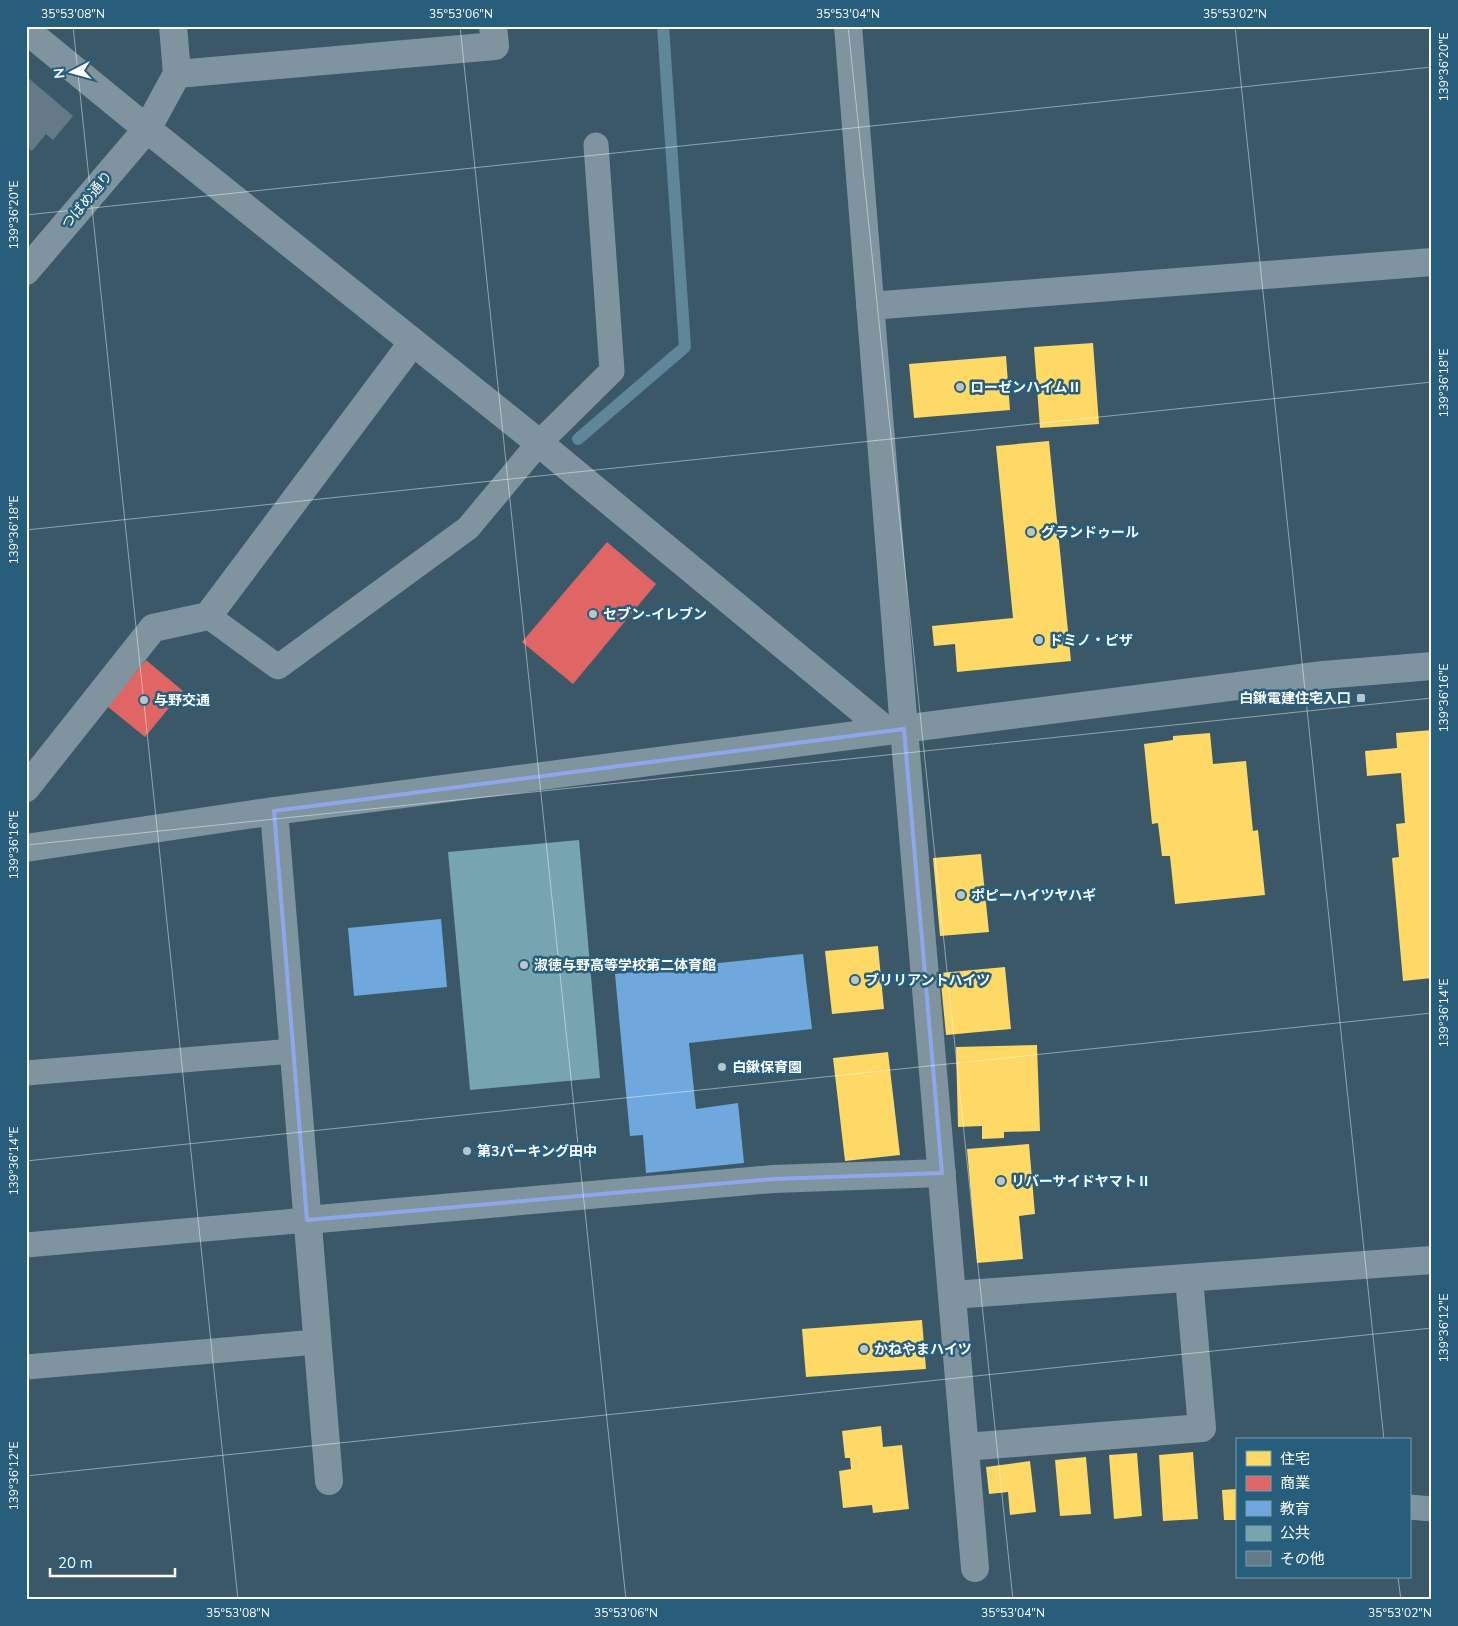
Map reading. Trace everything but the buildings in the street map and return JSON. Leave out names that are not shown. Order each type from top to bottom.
[{"type":"street","points":[[173,26],[177,74],[494,46],[493,26]]},
{"type":"street","points":[[848,26],[870,306],[896,730],[942,1173],[975,1568]]},
{"type":"street","points":[[26,30],[896,730]]},
{"type":"street","name":"つばめ通り","points":[[26,271],[147,129],[177,74]]},
{"type":"street","points":[[870,306],[1432,262]]},
{"type":"street","points":[[26,788],[153,628],[208,616],[413,342]]},
{"type":"street","points":[[26,848],[274,811],[896,730],[1323,675],[1432,666]]},
{"type":"street","points":[[274,811],[329,1481]]},
{"type":"street","points":[[307,1220],[773,1179],[942,1173]]},
{"type":"street","points":[[952,1295],[1432,1260]]},
{"type":"street","points":[[965,1447],[1202,1428],[1189,1278]]},
{"type":"lane","points":[[208,616],[278,667],[468,528],[539,443],[612,370],[596,145]]},
{"type":"lane","points":[[26,1073],[293,1051]]},
{"type":"lane","points":[[26,1245],[307,1220]]},
{"type":"lane","points":[[26,1367],[317,1342]]},
{"type":"lane","points":[[1410,1507],[1432,1509]]},
{"type":"highlighted area","points":[[904,729],[942,1173],[773,1179],[307,1220],[274,811]]},
{"type":"waterway","points":[[578,439],[685,347],[663,26]]},
{"type":"place","name":"ローゼンハイムⅡ","points":[[960,387]]},
{"type":"place","name":"グランドゥール","points":[[1031,532]]},
{"type":"place","name":"セブン-イレブン","points":[[593,614]]},
{"type":"place","name":"ドミノ・ピザ","points":[[1039,640]]},
{"type":"place","name":"白鍬電建住宅入口","points":[[1361,698]]},
{"type":"place","name":"与野交通","points":[[144,700]]},
{"type":"place","name":"ポピーハイツヤハギ","points":[[961,895]]},
{"type":"place","name":"淑徳与野高等学校第二体育館","points":[[524,965]]},
{"type":"place","name":"ブリリアントハイツ","points":[[855,980]]},
{"type":"place","name":"白鍬保育園","points":[[722,1067]]},
{"type":"place","name":"第3パーキング田中","points":[[467,1151]]},
{"type":"place","name":"リバーサイドヤマトⅡ","points":[[1001,1181]]},
{"type":"place","name":"かねやまハイツ","points":[[864,1349]]}]
